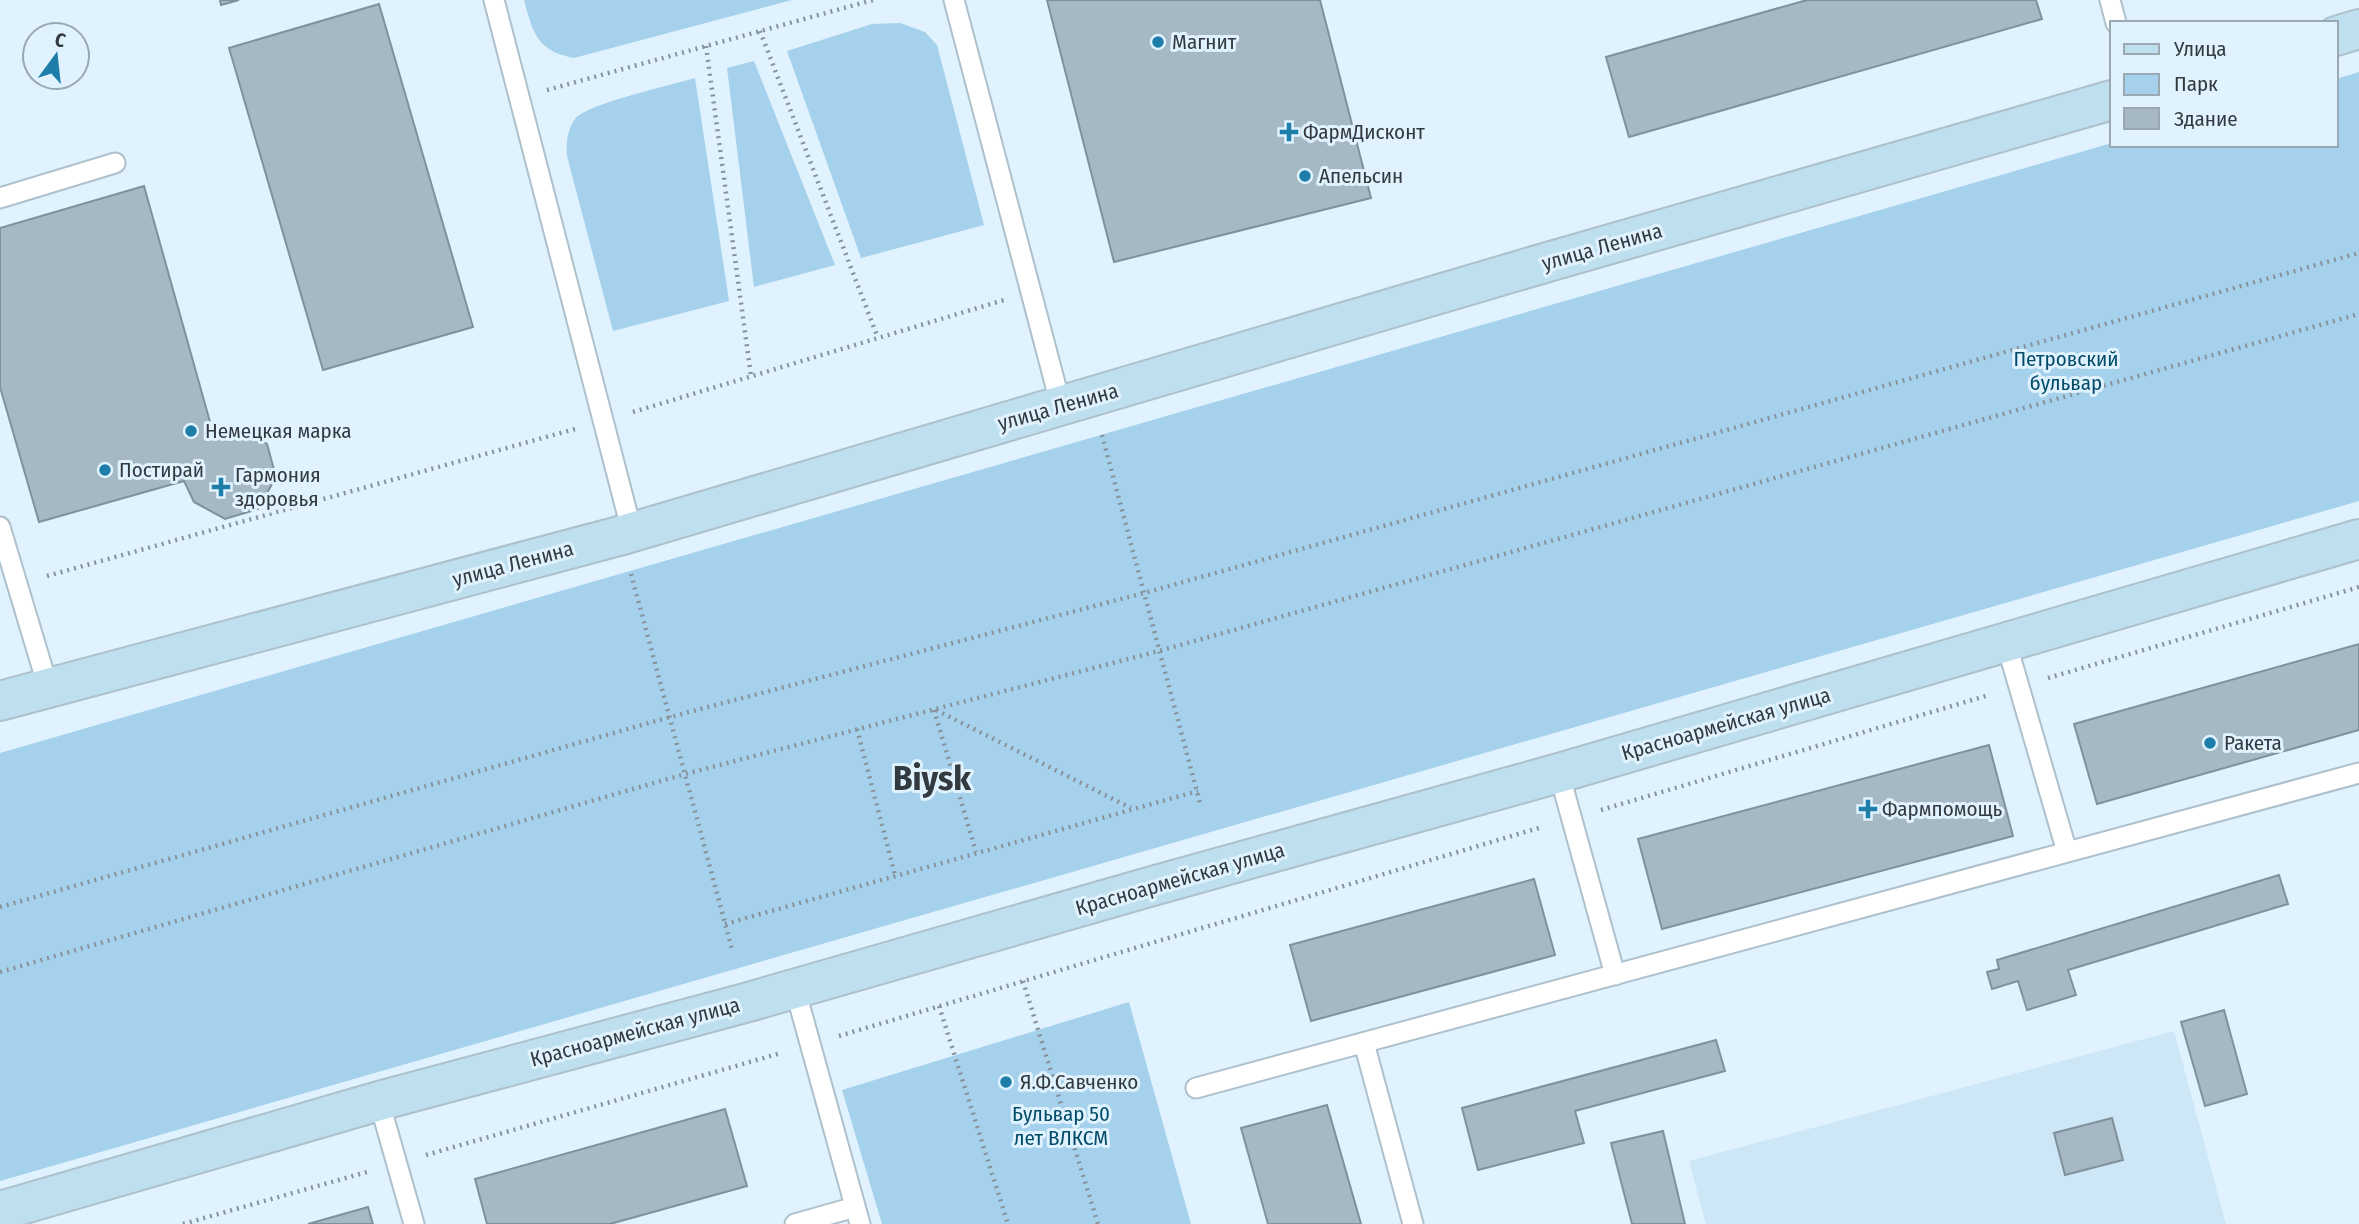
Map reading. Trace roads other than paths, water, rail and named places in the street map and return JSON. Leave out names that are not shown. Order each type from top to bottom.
[{"type":"main road","points":[[2338,35],[2359,29]]},
{"type":"main road","name":"улица Ленина","points":[[0,701],[632,532],[2110,101]]},
{"type":"main road","name":"Красноармейская улица","points":[[0,1211],[379,1101],[795,989],[1559,773],[2359,539]]},
{"type":"lane","points":[[494,0],[632,532]]},
{"type":"lane","points":[[954,0],[1061,406]]},
{"type":"lane","points":[[2110,0],[2115,21]]},
{"type":"lane","points":[[0,198],[114,163]]},
{"type":"lane","points":[[0,527],[48,687]]},
{"type":"lane","points":[[2006,642],[2067,852]]},
{"type":"lane","points":[[1559,773],[1615,975]]},
{"type":"lane","points":[[1196,1088],[2359,773]]},
{"type":"lane","points":[[795,989],[858,1215],[795,1224]]},
{"type":"lane","points":[[1364,1043],[1413,1224]]},
{"type":"lane","points":[[379,1101],[414,1224]]},
{"type":"place","name":"Магнит","points":[[1158,42]]},
{"type":"place","name":"ФармДисконт","points":[[1289,132]]},
{"type":"place","name":"Апельсин","points":[[1305,176]]},
{"type":"place","name":"Немецкая марка","points":[[191,431]]},
{"type":"place","name":"Постирай","points":[[105,470]]},
{"type":"place","name":"Гармония здоровья","points":[[221,487]]},
{"type":"place","name":"Ракета","points":[[2210,743]]},
{"type":"place","name":"Фармпомощь","points":[[1868,809]]},
{"type":"place","name":"Я.Ф.Савченко","points":[[1006,1082]]},
{"type":"district","name":"Biysk","points":[[932,778]]},
{"type":"park label","name":"Петровский бульвар","points":[[2066,371]]},
{"type":"park label","name":"Бульвар 50 лет ВЛКСМ","points":[[1061,1126]]}]
